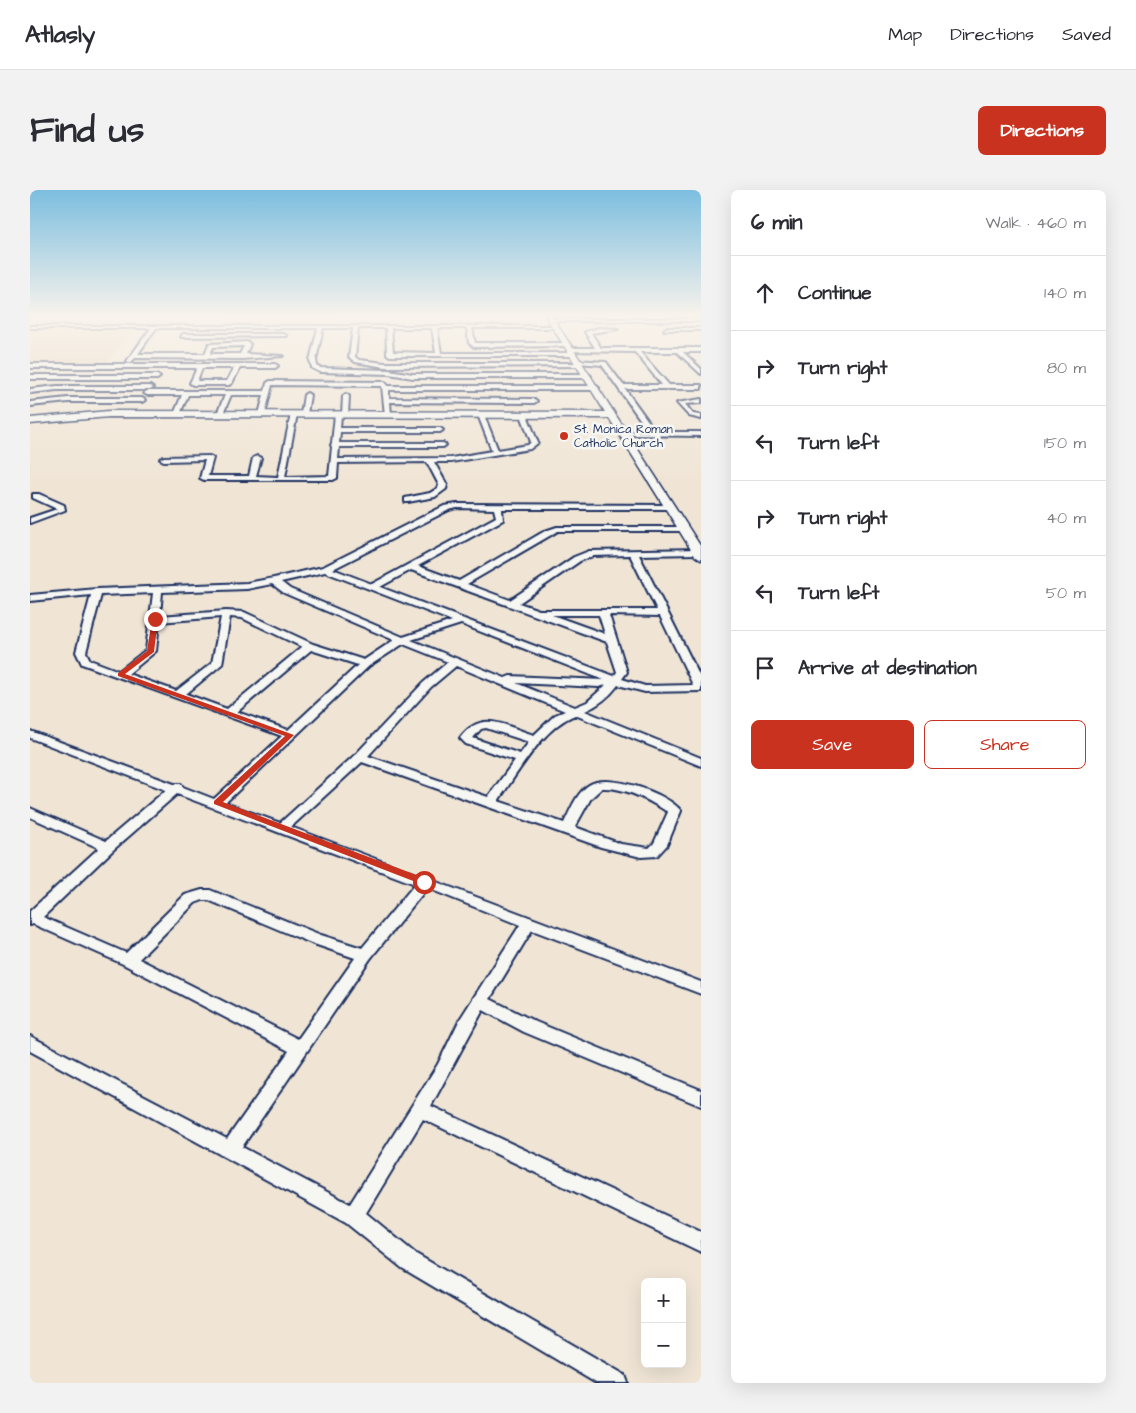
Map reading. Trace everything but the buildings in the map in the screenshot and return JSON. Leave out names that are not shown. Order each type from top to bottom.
[{"type":"street","points":[[135,414],[161,371]]},
{"type":"street","points":[[198,371],[193,383],[229,383],[236,371]]},
{"type":"street","points":[[262,414],[266,393],[274,371]]},
{"type":"street","points":[[343,371],[389,372],[414,376],[588,376]]},
{"type":"street","points":[[585,371],[699,554]]},
{"type":"street","points":[[609,371],[654,434]]},
{"type":"street","points":[[653,371],[667,387]]},
{"type":"street","points":[[30,377],[157,377]]},
{"type":"street","points":[[270,382],[385,384],[387,388],[388,414]]},
{"type":"street","points":[[622,387],[698,387],[701,395]]},
{"type":"street","points":[[30,391],[57,388],[148,390],[186,393],[266,393]]},
{"type":"street","points":[[387,388],[596,388]]},
{"type":"street","points":[[527,388],[540,415]]},
{"type":"street","points":[[177,414],[186,393]]},
{"type":"street","points":[[220,414],[229,393]]},
{"type":"street","points":[[282,479],[299,414],[307,395]]},
{"type":"street","points":[[164,459],[209,458],[204,478],[333,478],[336,430],[346,396]]},
{"type":"street","points":[[30,404],[68,400],[142,400]]},
{"type":"street","points":[[387,400],[534,401]]},
{"type":"street","points":[[701,401],[685,401],[680,403],[692,415],[701,417]]},
{"type":"street","points":[[30,422],[88,415],[135,414],[613,415]]},
{"type":"street","points":[[439,414],[442,445],[451,460]]},
{"type":"street","points":[[481,415],[496,453]]},
{"type":"street","points":[[334,461],[430,462],[496,453],[534,445],[524,415]]},
{"type":"street","points":[[336,430],[440,430]]},
{"type":"street","points":[[625,434],[701,434]]},
{"type":"street","points":[[334,445],[442,445]]},
{"type":"street","points":[[252,479],[257,458]]},
{"type":"street","points":[[408,500],[432,495],[442,489],[443,486],[430,462]]},
{"type":"street","points":[[30,521],[61,510],[61,507],[32,495]]},
{"type":"street","points":[[30,598],[97,592],[247,586],[274,581],[326,569],[447,508],[457,506],[670,507]]},
{"type":"street","points":[[373,587],[500,518],[498,506]]},
{"type":"street","points":[[461,584],[558,529],[683,529]]},
{"type":"street","points":[[326,569],[638,688],[700,688],[632,552]]},
{"type":"street","points":[[512,603],[577,559],[592,553],[699,554]]},
{"type":"street","points":[[411,567],[612,640]]},
{"type":"street","points":[[274,581],[287,591],[402,640],[701,762]]},
{"type":"street","points":[[120,675],[151,652],[158,589]]},
{"type":"street","points":[[97,592],[81,652],[86,662],[290,735]]},
{"type":"street","points":[[536,612],[663,613]]},
{"type":"street","points":[[490,803],[536,740],[559,717],[591,704],[606,693],[622,672],[603,612]]},
{"type":"street","points":[[155,619],[226,614],[244,615],[309,646],[366,664]]},
{"type":"street","points":[[178,695],[216,664],[220,656],[226,614]]},
{"type":"street","points":[[217,803],[366,664],[402,640],[462,621]]},
{"type":"street","points":[[229,713],[309,646]]},
{"type":"street","points":[[282,828],[360,757],[427,685],[456,661]]},
{"type":"street","points":[[498,678],[599,684],[615,680]]},
{"type":"street","points":[[522,758],[470,742],[466,738],[477,727],[486,724],[536,740]]},
{"type":"street","points":[[30,734],[217,803],[529,924],[701,988]]},
{"type":"street","points":[[360,757],[490,803],[638,853],[652,853],[660,845],[675,811],[665,804],[613,783],[600,784],[592,788],[567,829]]},
{"type":"street","points":[[177,788],[108,847],[31,919],[128,960],[300,1048]]},
{"type":"street","points":[[30,812],[108,847]]},
{"type":"street","points":[[230,1150],[365,955],[424,882]]},
{"type":"street","points":[[128,960],[190,899],[202,895],[210,895],[316,939],[365,955]]},
{"type":"street","points":[[353,1216],[444,1069],[466,1024],[529,924]]},
{"type":"street","points":[[481,1002],[530,1027],[701,1098]]},
{"type":"street","points":[[30,1043],[353,1216],[374,1230],[391,1248],[409,1261],[617,1383]]},
{"type":"street","points":[[420,1109],[701,1242]]},
{"type":"place","name":"St. Monica Roman Catholic Church","points":[[564,436]]},
{"type":"route","points":[[155,619],[151,652],[120,675],[290,735],[217,803],[424,882]]}]
